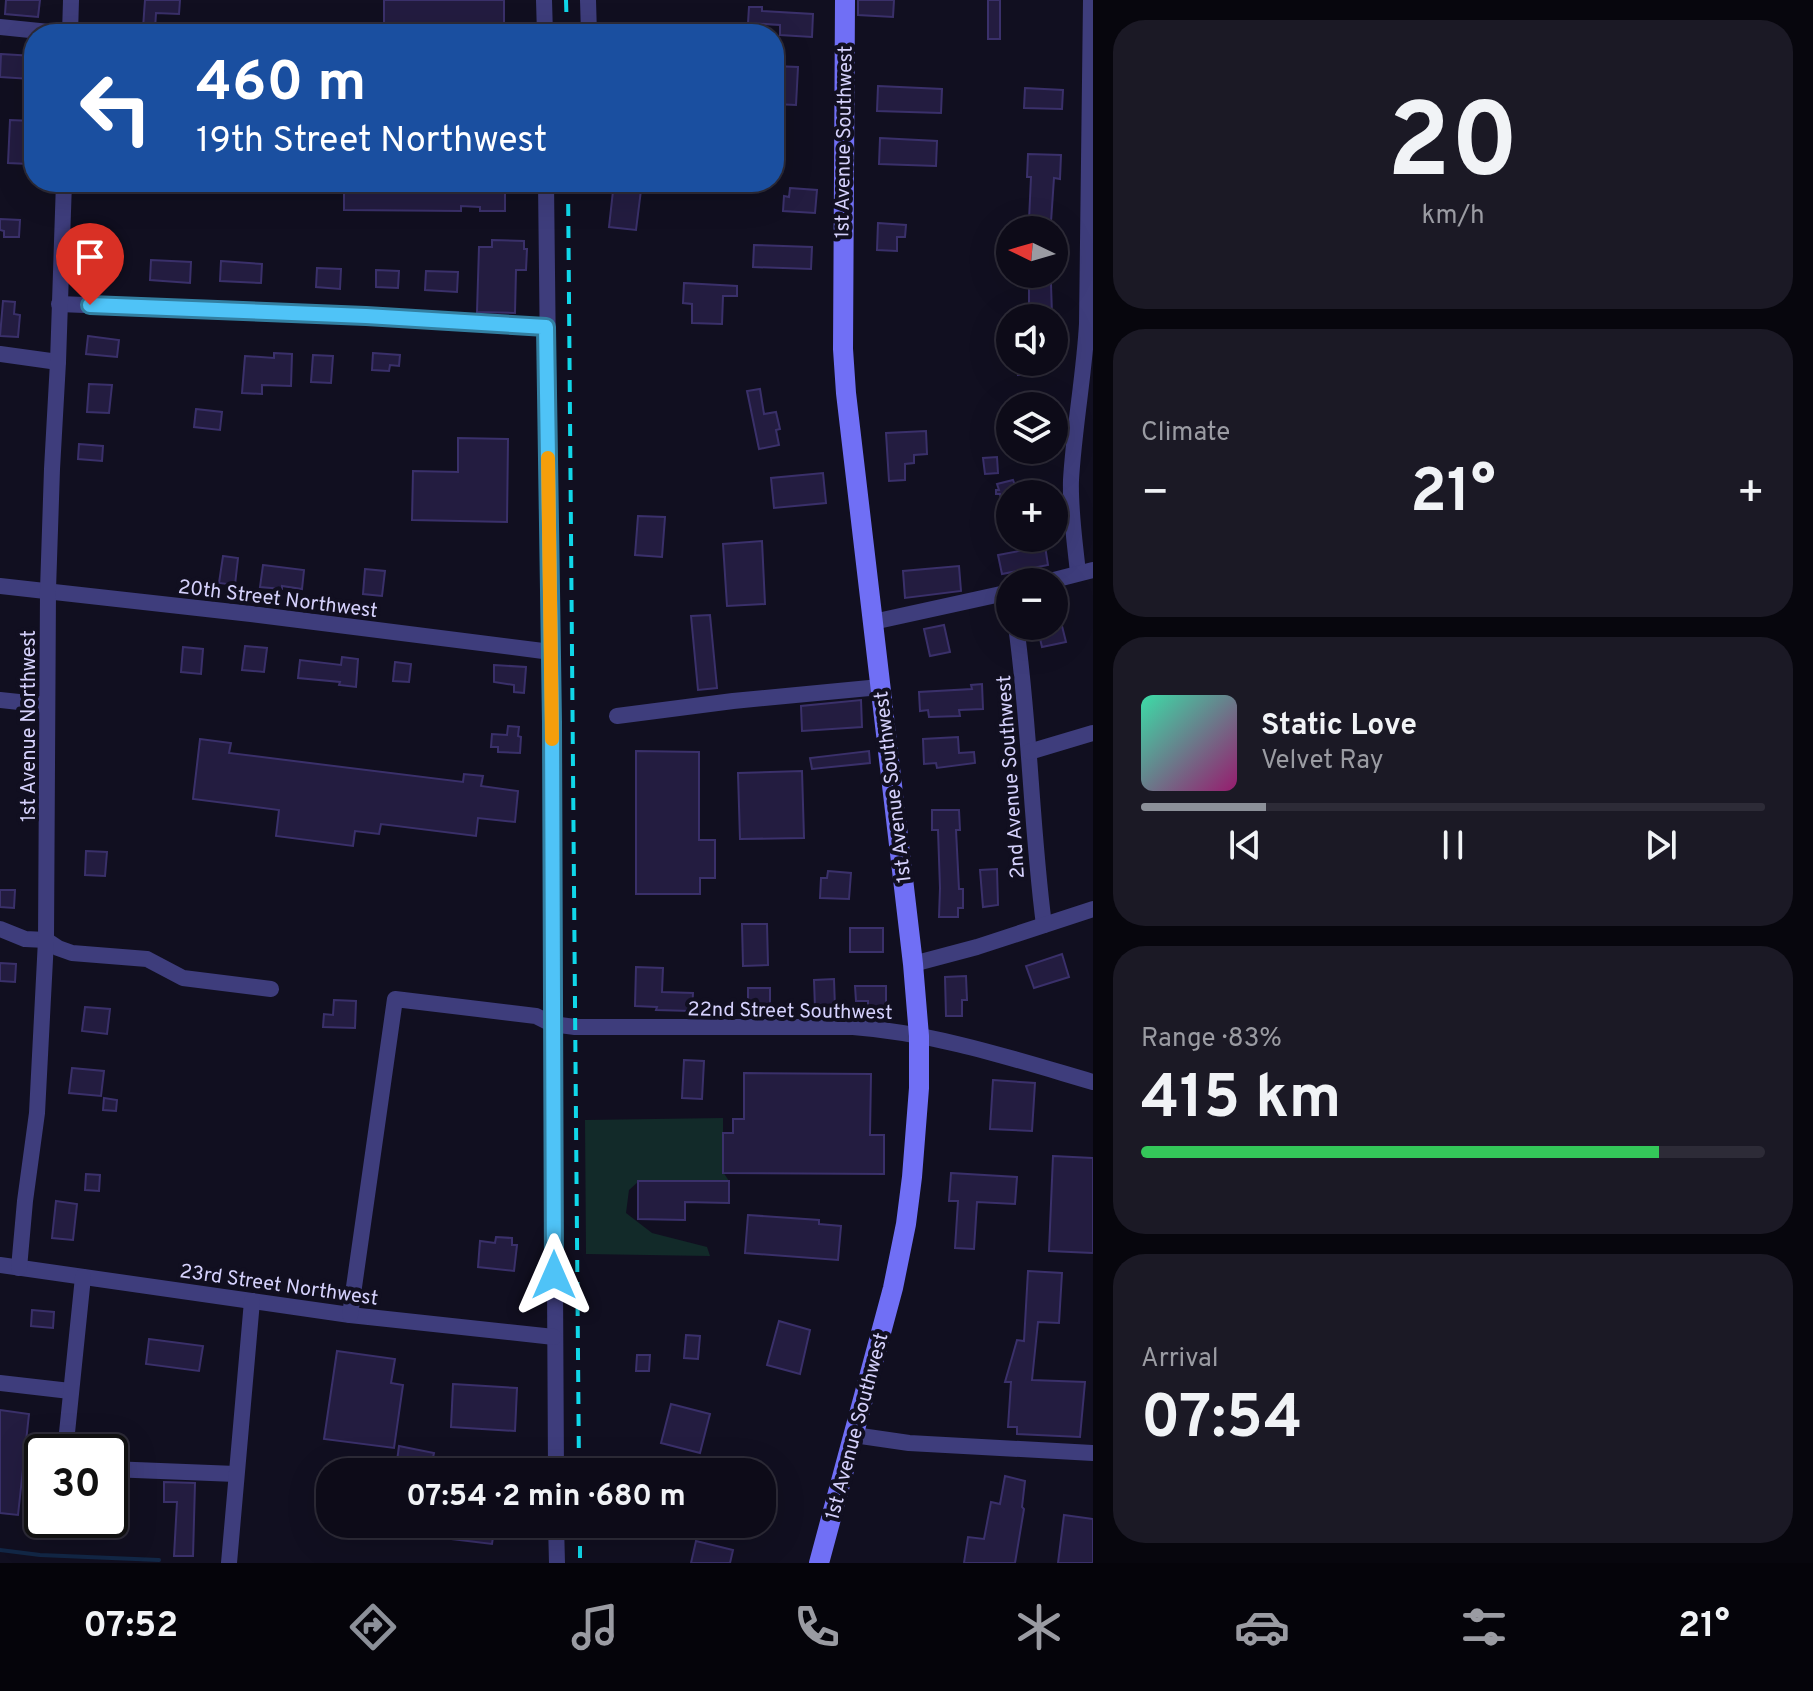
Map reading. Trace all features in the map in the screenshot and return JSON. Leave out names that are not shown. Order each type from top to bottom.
[{"type":"main road","name":"1st Avenue Southwest","points":[[819,1563],[893,1288],[906,1224],[916,1133],[919,1036],[846,393],[843,349],[845,0]]},
{"type":"street","points":[[70,24],[71,0]]},
{"type":"street","points":[[544,0],[545,24]]},
{"type":"street","points":[[588,0],[589,24]]},
{"type":"street","points":[[1085,572],[1071,500],[1071,482],[1087,324],[1091,0]]},
{"type":"street","points":[[0,27],[24,29]]},
{"type":"street","name":"1st Avenue Northwest","points":[[19,1268],[37,1113],[46,940],[48,590],[64,192]]},
{"type":"street","points":[[546,192],[556,1458]]},
{"type":"street","points":[[59,304],[366,316],[546,327]]},
{"type":"street","points":[[0,354],[58,362]]},
{"type":"street","name":"20th Street Northwest","points":[[0,586],[551,652]]},
{"type":"street","points":[[873,622],[996,595]]},
{"type":"street","name":"2nd Avenue Southwest","points":[[1018,640],[1044,925]]},
{"type":"street","points":[[617,716],[880,687]]},
{"type":"street","points":[[0,700],[47,705]]},
{"type":"street","points":[[1029,752],[1093,733]]},
{"type":"street","points":[[913,964],[1093,909]]},
{"type":"street","points":[[0,929],[25,939],[46,940],[72,953],[147,959],[183,978],[271,989]]},
{"type":"street","name":"22nd Street Southwest","points":[[350,1315],[395,999],[536,1016],[552,1024],[575,1027],[886,1029],[998,1053],[1093,1082]]},
{"type":"street","name":"23rd Street Northwest","points":[[0,1265],[350,1315],[554,1337]]},
{"type":"street","points":[[66,1434],[83,1277]]},
{"type":"street","points":[[229,1563],[252,1301]]},
{"type":"street","points":[[0,1383],[70,1391]]},
{"type":"street","points":[[854,1435],[909,1443],[1093,1453]]},
{"type":"street","points":[[128,1470],[236,1474]]},
{"type":"street","points":[[556,1538],[557,1563]]},
{"type":"green space","points":[[723,1118],[723,1172],[729,1181],[639,1181],[629,1190],[626,1213],[652,1233],[707,1247],[710,1256],[586,1254],[585,1120]]},
{"type":"building","points":[[6,0],[40,0],[38,17],[5,14]]},
{"type":"building","points":[[145,0],[180,0],[179,14],[156,13],[155,24],[143,24]]},
{"type":"building","points":[[384,0],[504,0],[504,24],[384,24]]},
{"type":"building","points":[[858,0],[894,0],[893,17],[858,15]]},
{"type":"building","points":[[988,0],[1000,0],[1000,39],[988,39]]},
{"type":"building","points":[[749,7],[762,7],[762,11],[813,14],[812,37],[784,35],[784,24],[748,23]]},
{"type":"building","points":[[1,54],[24,55],[24,79],[0,77]]},
{"type":"building","points":[[784,66],[798,67],[796,105],[784,104]]},
{"type":"building","points":[[878,86],[942,89],[941,113],[877,111]]},
{"type":"building","points":[[1025,88],[1063,90],[1062,109],[1024,108]]},
{"type":"building","points":[[10,120],[24,121],[24,164],[8,163]]},
{"type":"building","points":[[880,138],[937,141],[936,166],[879,164]]},
{"type":"building","points":[[1028,154],[1061,155],[1060,179],[1054,178],[1051,216],[1029,216],[1031,177],[1027,177]]},
{"type":"building","points":[[790,188],[817,190],[815,213],[783,211],[784,196],[789,197]]},
{"type":"building","points":[[344,192],[505,192],[505,211],[480,211],[480,207],[461,206],[461,211],[344,210]]},
{"type":"building","points":[[613,192],[641,192],[636,230],[609,227]]},
{"type":"building","points":[[0,219],[20,220],[19,237],[4,237]]},
{"type":"building","points":[[878,223],[906,225],[905,237],[897,237],[897,251],[877,250]]},
{"type":"building","points":[[492,240],[524,241],[524,249],[527,249],[526,270],[516,270],[515,313],[477,312],[479,247],[492,247]]},
{"type":"building","points":[[89,243],[108,244],[106,285],[88,284]]},
{"type":"building","points":[[754,245],[812,247],[811,269],[753,267]]},
{"type":"building","points":[[151,260],[191,262],[190,283],[150,280]]},
{"type":"building","points":[[221,261],[262,264],[261,283],[220,281]]},
{"type":"building","points":[[317,268],[341,269],[340,289],[316,287]]},
{"type":"building","points":[[376,270],[399,271],[398,288],[376,287]]},
{"type":"building","points":[[426,271],[458,272],[457,292],[425,290]]},
{"type":"building","points":[[684,283],[737,286],[737,296],[723,296],[722,324],[692,323],[692,304],[683,303]]},
{"type":"building","points":[[1029,288],[1051,288],[1052,304],[1029,304]]},
{"type":"building","points":[[3,301],[15,302],[14,314],[20,315],[18,337],[0,336]]},
{"type":"building","points":[[88,336],[119,340],[117,357],[86,354]]},
{"type":"building","points":[[274,353],[292,354],[291,386],[262,385],[262,394],[242,393],[245,356],[274,358]]},
{"type":"building","points":[[373,353],[400,355],[399,366],[390,365],[389,371],[372,370]]},
{"type":"building","points":[[313,355],[333,356],[331,383],[311,382]]},
{"type":"building","points":[[89,384],[112,385],[109,413],[87,412]]},
{"type":"building","points":[[760,389],[764,414],[776,412],[780,429],[776,430],[779,445],[759,449],[747,391]]},
{"type":"building","points":[[196,409],[222,412],[220,430],[194,427]]},
{"type":"building","points":[[926,431],[927,454],[914,455],[914,463],[905,464],[905,480],[889,481],[886,433]]},
{"type":"building","points":[[458,438],[508,439],[507,522],[412,520],[413,471],[458,472]]},
{"type":"building","points":[[79,444],[103,446],[102,461],[78,459]]},
{"type":"building","points":[[996,457],[998,473],[985,474],[983,458]]},
{"type":"building","points":[[823,473],[826,503],[774,508],[771,478]]},
{"type":"building","points":[[638,516],[665,517],[662,557],[635,555]]},
{"type":"building","points":[[762,541],[765,604],[727,606],[723,544]]},
{"type":"building","points":[[1046,552],[1048,565],[1001,568],[998,555]]},
{"type":"building","points":[[223,556],[238,558],[235,585],[219,583]]},
{"type":"building","points":[[263,565],[304,570],[302,589],[260,587]]},
{"type":"building","points":[[959,566],[961,591],[905,598],[903,571]]},
{"type":"building","points":[[365,569],[385,571],[382,596],[363,594]]},
{"type":"building","points":[[710,615],[717,688],[698,690],[691,616]]},
{"type":"building","points":[[944,625],[950,652],[930,656],[924,629]]},
{"type":"building","points":[[1040,640],[1066,640],[1066,642],[1042,647]]},
{"type":"building","points":[[245,646],[267,648],[264,672],[242,670]]},
{"type":"building","points":[[183,647],[203,649],[201,674],[181,672]]},
{"type":"building","points":[[342,657],[358,659],[356,687],[339,685],[340,682],[298,678],[300,660],[341,665]]},
{"type":"building","points":[[395,662],[411,664],[409,682],[393,681]]},
{"type":"building","points":[[494,665],[526,667],[524,693],[514,692],[514,685],[494,682]]},
{"type":"building","points":[[982,684],[983,709],[959,710],[960,716],[929,717],[928,710],[920,711],[919,692],[972,689],[971,685]]},
{"type":"building","points":[[861,700],[862,727],[802,731],[801,706]]},
{"type":"building","points":[[508,726],[519,727],[520,753],[498,752],[498,747],[491,747],[492,734],[507,735]]},
{"type":"building","points":[[958,737],[959,753],[974,752],[975,763],[937,768],[936,763],[924,764],[923,739]]},
{"type":"building","points":[[200,739],[231,743],[229,753],[463,782],[464,774],[483,776],[481,786],[518,791],[515,822],[478,818],[476,836],[381,824],[379,834],[355,831],[353,846],[276,836],[279,810],[193,799]]},
{"type":"building","points":[[636,751],[699,752],[699,840],[715,840],[715,878],[700,878],[700,894],[636,894]]},
{"type":"building","points":[[869,751],[870,763],[812,769],[810,758]]},
{"type":"building","points":[[802,771],[804,838],[740,839],[738,773]]},
{"type":"building","points":[[932,810],[959,810],[960,830],[956,830],[963,908],[958,908],[958,917],[939,917],[938,830],[932,830]]},
{"type":"building","points":[[86,851],[107,852],[105,876],[85,875]]},
{"type":"building","points":[[997,869],[998,905],[983,907],[980,870]]},
{"type":"building","points":[[828,871],[851,873],[849,899],[820,898],[821,878],[827,878]]},
{"type":"building","points":[[0,890],[15,890],[14,908],[0,907]]},
{"type":"building","points":[[742,924],[767,924],[768,965],[743,966]]},
{"type":"building","points":[[850,928],[883,928],[883,952],[850,952]]},
{"type":"building","points":[[1062,954],[1069,977],[1034,988],[1026,966]]},
{"type":"building","points":[[0,963],[16,964],[15,982],[0,981]]},
{"type":"building","points":[[636,967],[663,968],[662,992],[693,993],[692,1011],[635,1006]]},
{"type":"building","points":[[966,976],[967,1000],[962,1000],[962,1016],[946,1016],[945,977]]},
{"type":"building","points":[[834,979],[835,1008],[815,1008],[814,980]]},
{"type":"building","points":[[855,986],[886,986],[886,1008],[868,1008],[868,1001],[856,1001]]},
{"type":"building","points":[[748,988],[770,988],[770,1011],[748,1011]]},
{"type":"building","points":[[334,1000],[356,1001],[355,1028],[323,1027],[324,1014],[333,1015]]},
{"type":"building","points":[[85,1007],[110,1009],[107,1034],[82,1031]]},
{"type":"building","points":[[684,1060],[704,1061],[702,1099],[682,1098]]},
{"type":"building","points":[[72,1068],[104,1071],[101,1096],[69,1093]]},
{"type":"building","points":[[744,1073],[871,1074],[870,1135],[884,1135],[884,1174],[723,1173],[723,1133],[733,1133],[733,1119],[744,1119]]},
{"type":"building","points":[[993,1080],[1035,1083],[1032,1131],[990,1129]]},
{"type":"building","points":[[104,1098],[117,1100],[116,1111],[103,1110]]},
{"type":"building","points":[[1053,1156],[1093,1158],[1093,1253],[1049,1251]]},
{"type":"building","points":[[951,1173],[1017,1177],[1015,1204],[977,1202],[974,1249],[955,1248],[958,1201],[949,1201]]},
{"type":"building","points":[[86,1174],[100,1175],[99,1191],[85,1190]]},
{"type":"building","points":[[638,1181],[729,1181],[729,1203],[685,1202],[685,1220],[638,1219]]},
{"type":"building","points":[[56,1201],[77,1204],[73,1240],[52,1238]]},
{"type":"building","points":[[748,1215],[819,1220],[819,1224],[841,1226],[838,1260],[745,1253]]},
{"type":"building","points":[[496,1237],[512,1238],[512,1245],[517,1245],[514,1271],[478,1267],[480,1241],[495,1243]]},
{"type":"building","points":[[1028,1271],[1062,1273],[1059,1323],[1038,1322],[1032,1380],[1085,1382],[1080,1437],[1017,1434],[1017,1427],[1008,1427],[1011,1382],[1005,1382],[1017,1340],[1024,1341]]},
{"type":"building","points":[[32,1310],[54,1312],[53,1328],[31,1326]]},
{"type":"building","points":[[779,1321],[810,1330],[800,1374],[767,1365]]},
{"type":"building","points":[[686,1335],[700,1336],[698,1359],[684,1358]]},
{"type":"building","points":[[149,1339],[203,1346],[199,1371],[146,1364]]},
{"type":"building","points":[[337,1351],[395,1359],[391,1383],[403,1385],[394,1448],[324,1439]]},
{"type":"building","points":[[637,1355],[650,1355],[649,1371],[636,1371]]},
{"type":"building","points":[[453,1384],[517,1388],[515,1431],[451,1427]]},
{"type":"building","points":[[671,1404],[710,1414],[700,1453],[661,1443]]},
{"type":"building","points":[[0,1410],[29,1414],[27,1434],[24,1434],[18,1515],[0,1513]]},
{"type":"building","points":[[399,1446],[434,1453],[433,1458],[397,1458]]},
{"type":"building","points":[[1005,1476],[1025,1481],[1015,1563],[964,1563],[968,1537],[984,1539],[991,1502],[1000,1504]]},
{"type":"building","points":[[164,1482],[195,1483],[193,1556],[174,1556],[177,1502],[164,1502]]},
{"type":"building","points":[[1064,1515],[1093,1519],[1093,1563],[1058,1563]]},
{"type":"building","points":[[443,1538],[493,1538],[492,1544]]},
{"type":"building","points":[[696,1541],[733,1550],[730,1563],[691,1563]]},
{"type":"waterway","points":[[0,1550],[40,1555],[159,1560]]},
{"type":"railway","points":[[566,0],[567,24]]},
{"type":"railway","points":[[568,192],[579,1458]]},
{"type":"railway","points":[[580,1538],[580,1563]]},
{"type":"slow traffic","points":[[548,458],[552,739]]},
{"type":"route","points":[[90,305],[546,327],[552,722],[554,1275]]}]
